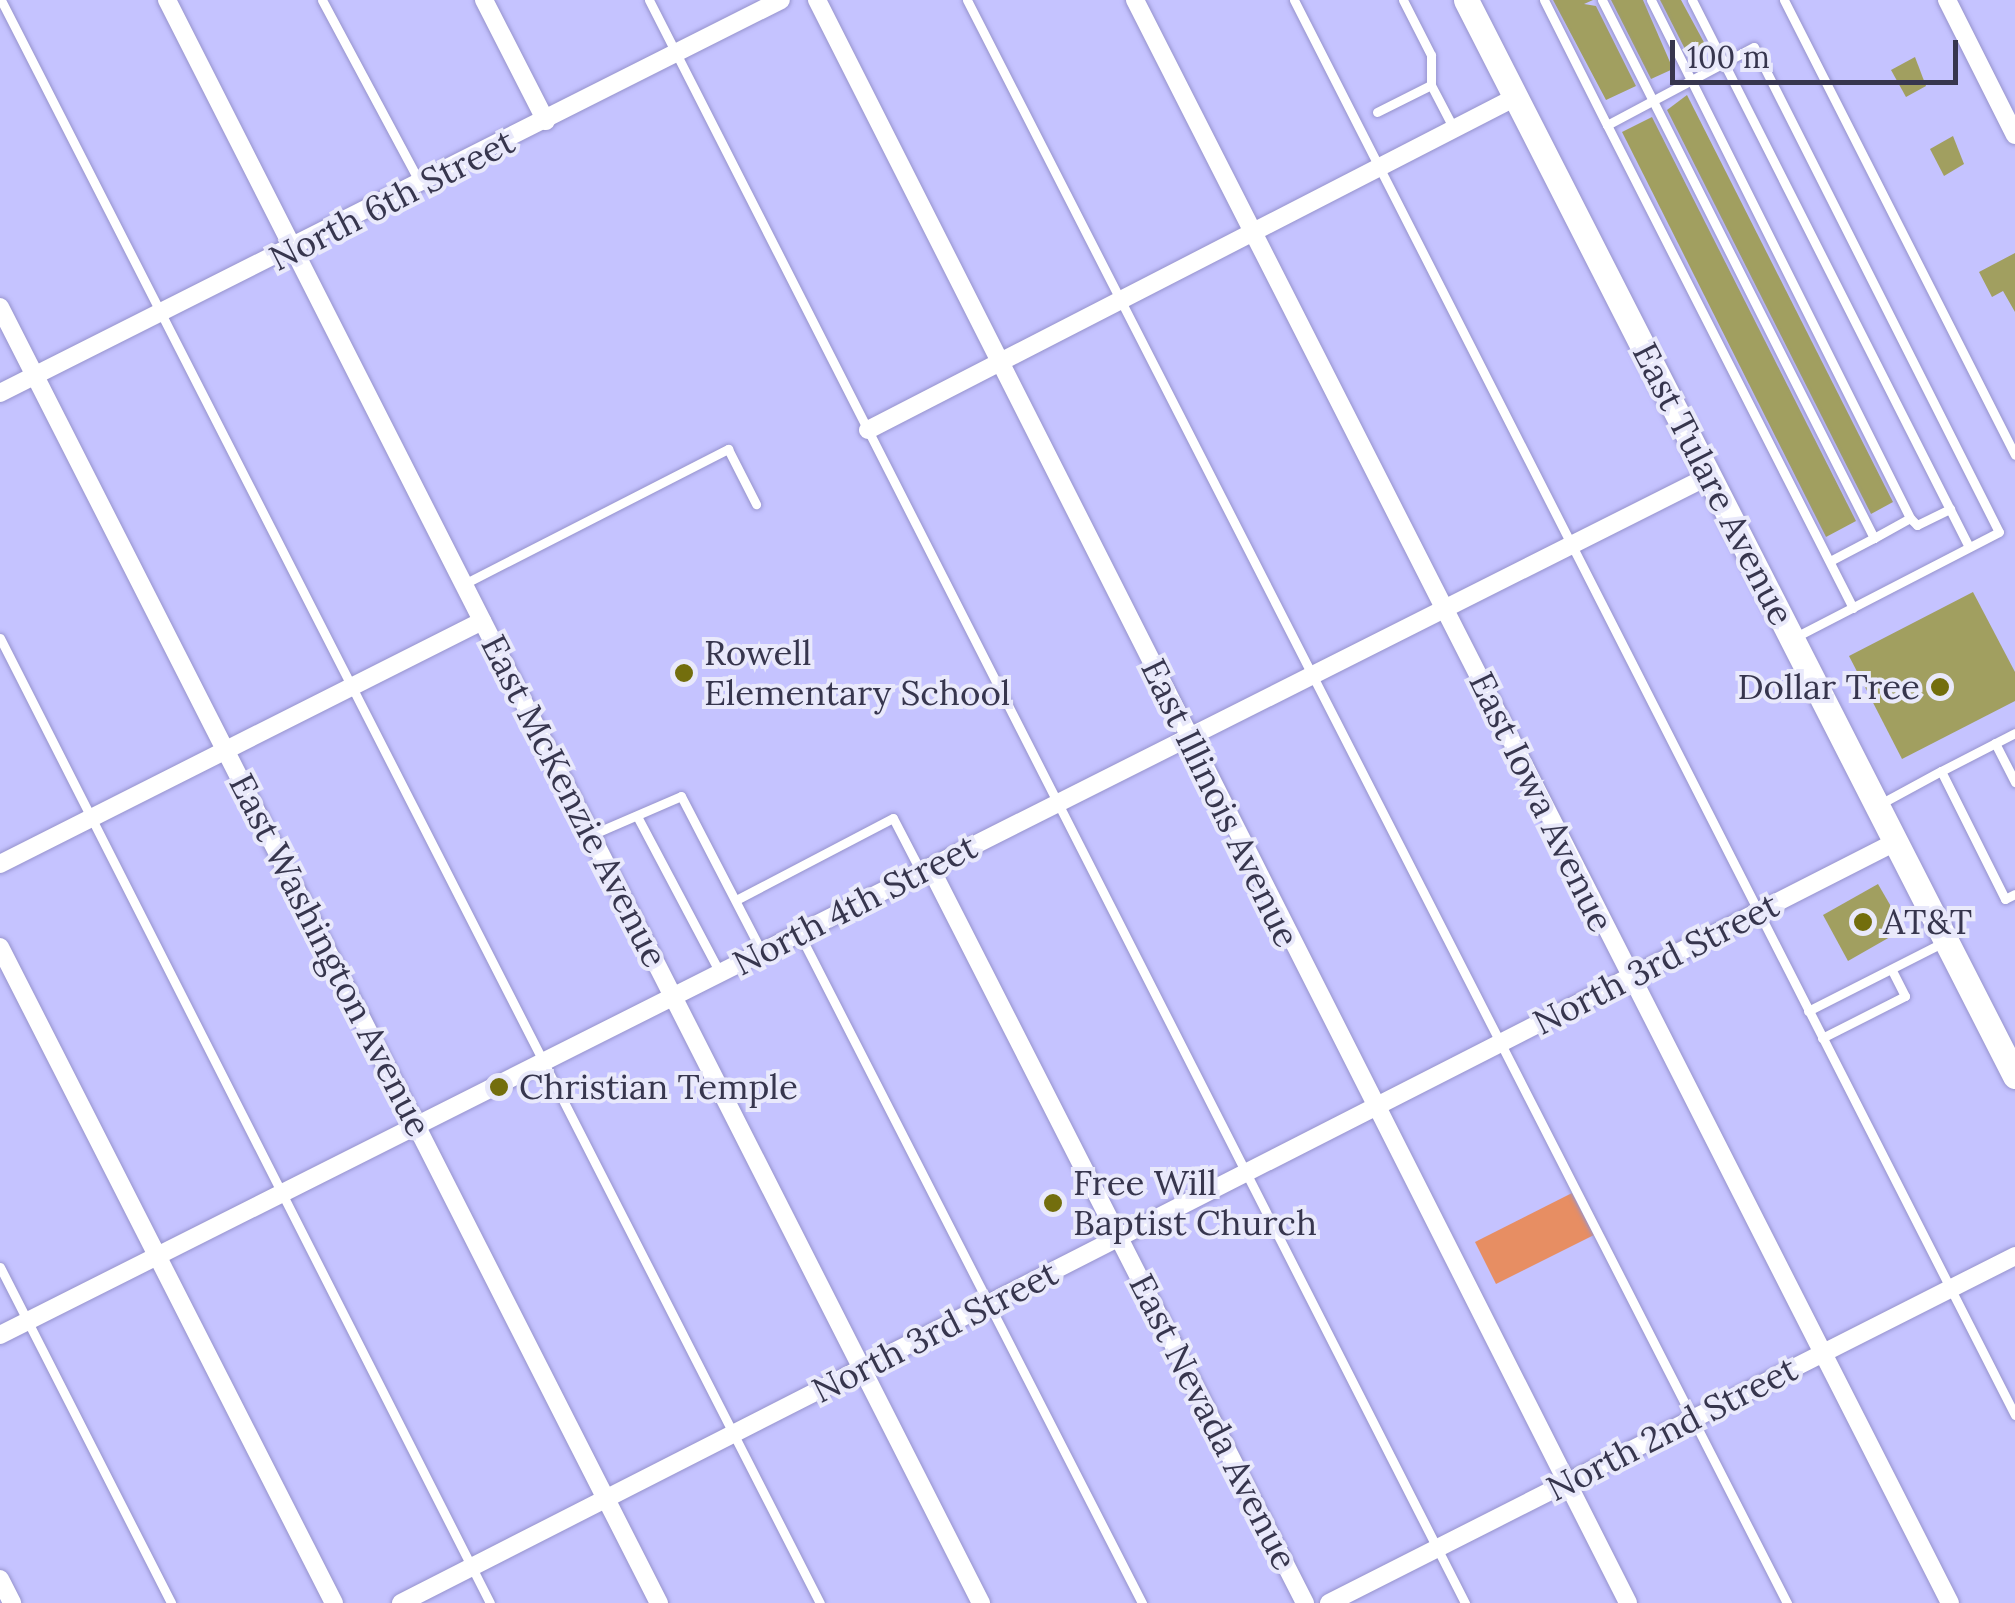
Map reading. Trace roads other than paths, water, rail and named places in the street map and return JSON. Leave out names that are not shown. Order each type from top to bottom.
[{"type":"main road","name":"East Tulare Avenue","points":[[1466,0],[1946,941],[2008,1047],[2015,1076]]},
{"type":"street","name":"East McKenzie Avenue","points":[[167,0],[981,1603]]},
{"type":"street","points":[[484,0],[546,121]]},
{"type":"street","name":"North 6th Street","points":[[0,394],[422,187],[781,0]]},
{"type":"street","name":"East Illinois Avenue","points":[[817,0],[1372,1108],[1628,1603]]},
{"type":"street","name":"East Iowa Avenue","points":[[1135,0],[1950,1603]]},
{"type":"street","points":[[1947,0],[2015,135]]},
{"type":"street","points":[[868,430],[1255,236],[1516,97]]},
{"type":"street","name":"East Washington Avenue","points":[[0,307],[659,1603]]},
{"type":"street","name":"North 4th Street","points":[[0,1335],[1709,476]]},
{"type":"street","points":[[0,864],[482,621]]},
{"type":"street","name":"North 3rd Street","points":[[401,1603],[1896,842]]},
{"type":"street","name":"East Nevada Avenue","points":[[926,870],[1121,1239],[1305,1603]]},
{"type":"street","points":[[0,947],[334,1603]]},
{"type":"street","name":"North 2nd Street","points":[[1329,1603],[2015,1256]]},
{"type":"street","points":[[0,1579],[12,1603]]},
{"type":"lane","points":[[0,0],[538,1064],[820,1603]]},
{"type":"lane","points":[[322,0],[422,187]]},
{"type":"lane","points":[[649,0],[1465,1603]]},
{"type":"lane","points":[[967,0],[1316,673],[1500,1043],[1787,1603]]},
{"type":"lane","points":[[1294,0],[2015,1415]]},
{"type":"lane","points":[[1404,0],[1431,54],[1431,86],[1454,128]]},
{"type":"lane","points":[[1544,0],[1852,608]]},
{"type":"lane","points":[[1602,0],[1874,538]]},
{"type":"lane","points":[[1651,0],[1910,518],[1917,525],[1950,509]]},
{"type":"lane","points":[[1692,0],[1969,547]]},
{"type":"lane","points":[[1784,0],[2015,455]]},
{"type":"lane","points":[[1607,124],[1754,47],[1999,532],[1792,639]]},
{"type":"lane","points":[[1376,112],[1431,86]]},
{"type":"lane","points":[[464,584],[728,448],[756,504]]},
{"type":"lane","points":[[1830,561],[1910,518]]},
{"type":"lane","points":[[0,638],[490,1603]]},
{"type":"lane","points":[[1877,805],[2015,733]]},
{"type":"lane","points":[[1995,743],[2015,782]]},
{"type":"lane","points":[[1941,771],[2005,899],[2015,894]]},
{"type":"lane","points":[[591,835],[638,818],[681,796],[762,952]]},
{"type":"lane","points":[[638,818],[720,973]]},
{"type":"lane","points":[[736,900],[893,818],[926,870]]},
{"type":"lane","points":[[799,933],[1142,1603]]},
{"type":"lane","points":[[1808,1011],[1946,941]]},
{"type":"lane","points":[[1822,1038],[1905,996],[1891,969]]},
{"type":"lane","points":[[0,1267],[171,1603]]},
{"type":"place","name":"Rowell Elementary School","points":[[684,673]]},
{"type":"place","name":"Dollar Tree","points":[[1940,687]]},
{"type":"place","name":"AT&T","points":[[1863,922]]},
{"type":"place","name":"Christian Temple","points":[[499,1087]]},
{"type":"place","name":"Free Will Baptist Church","points":[[1053,1203]]}]
